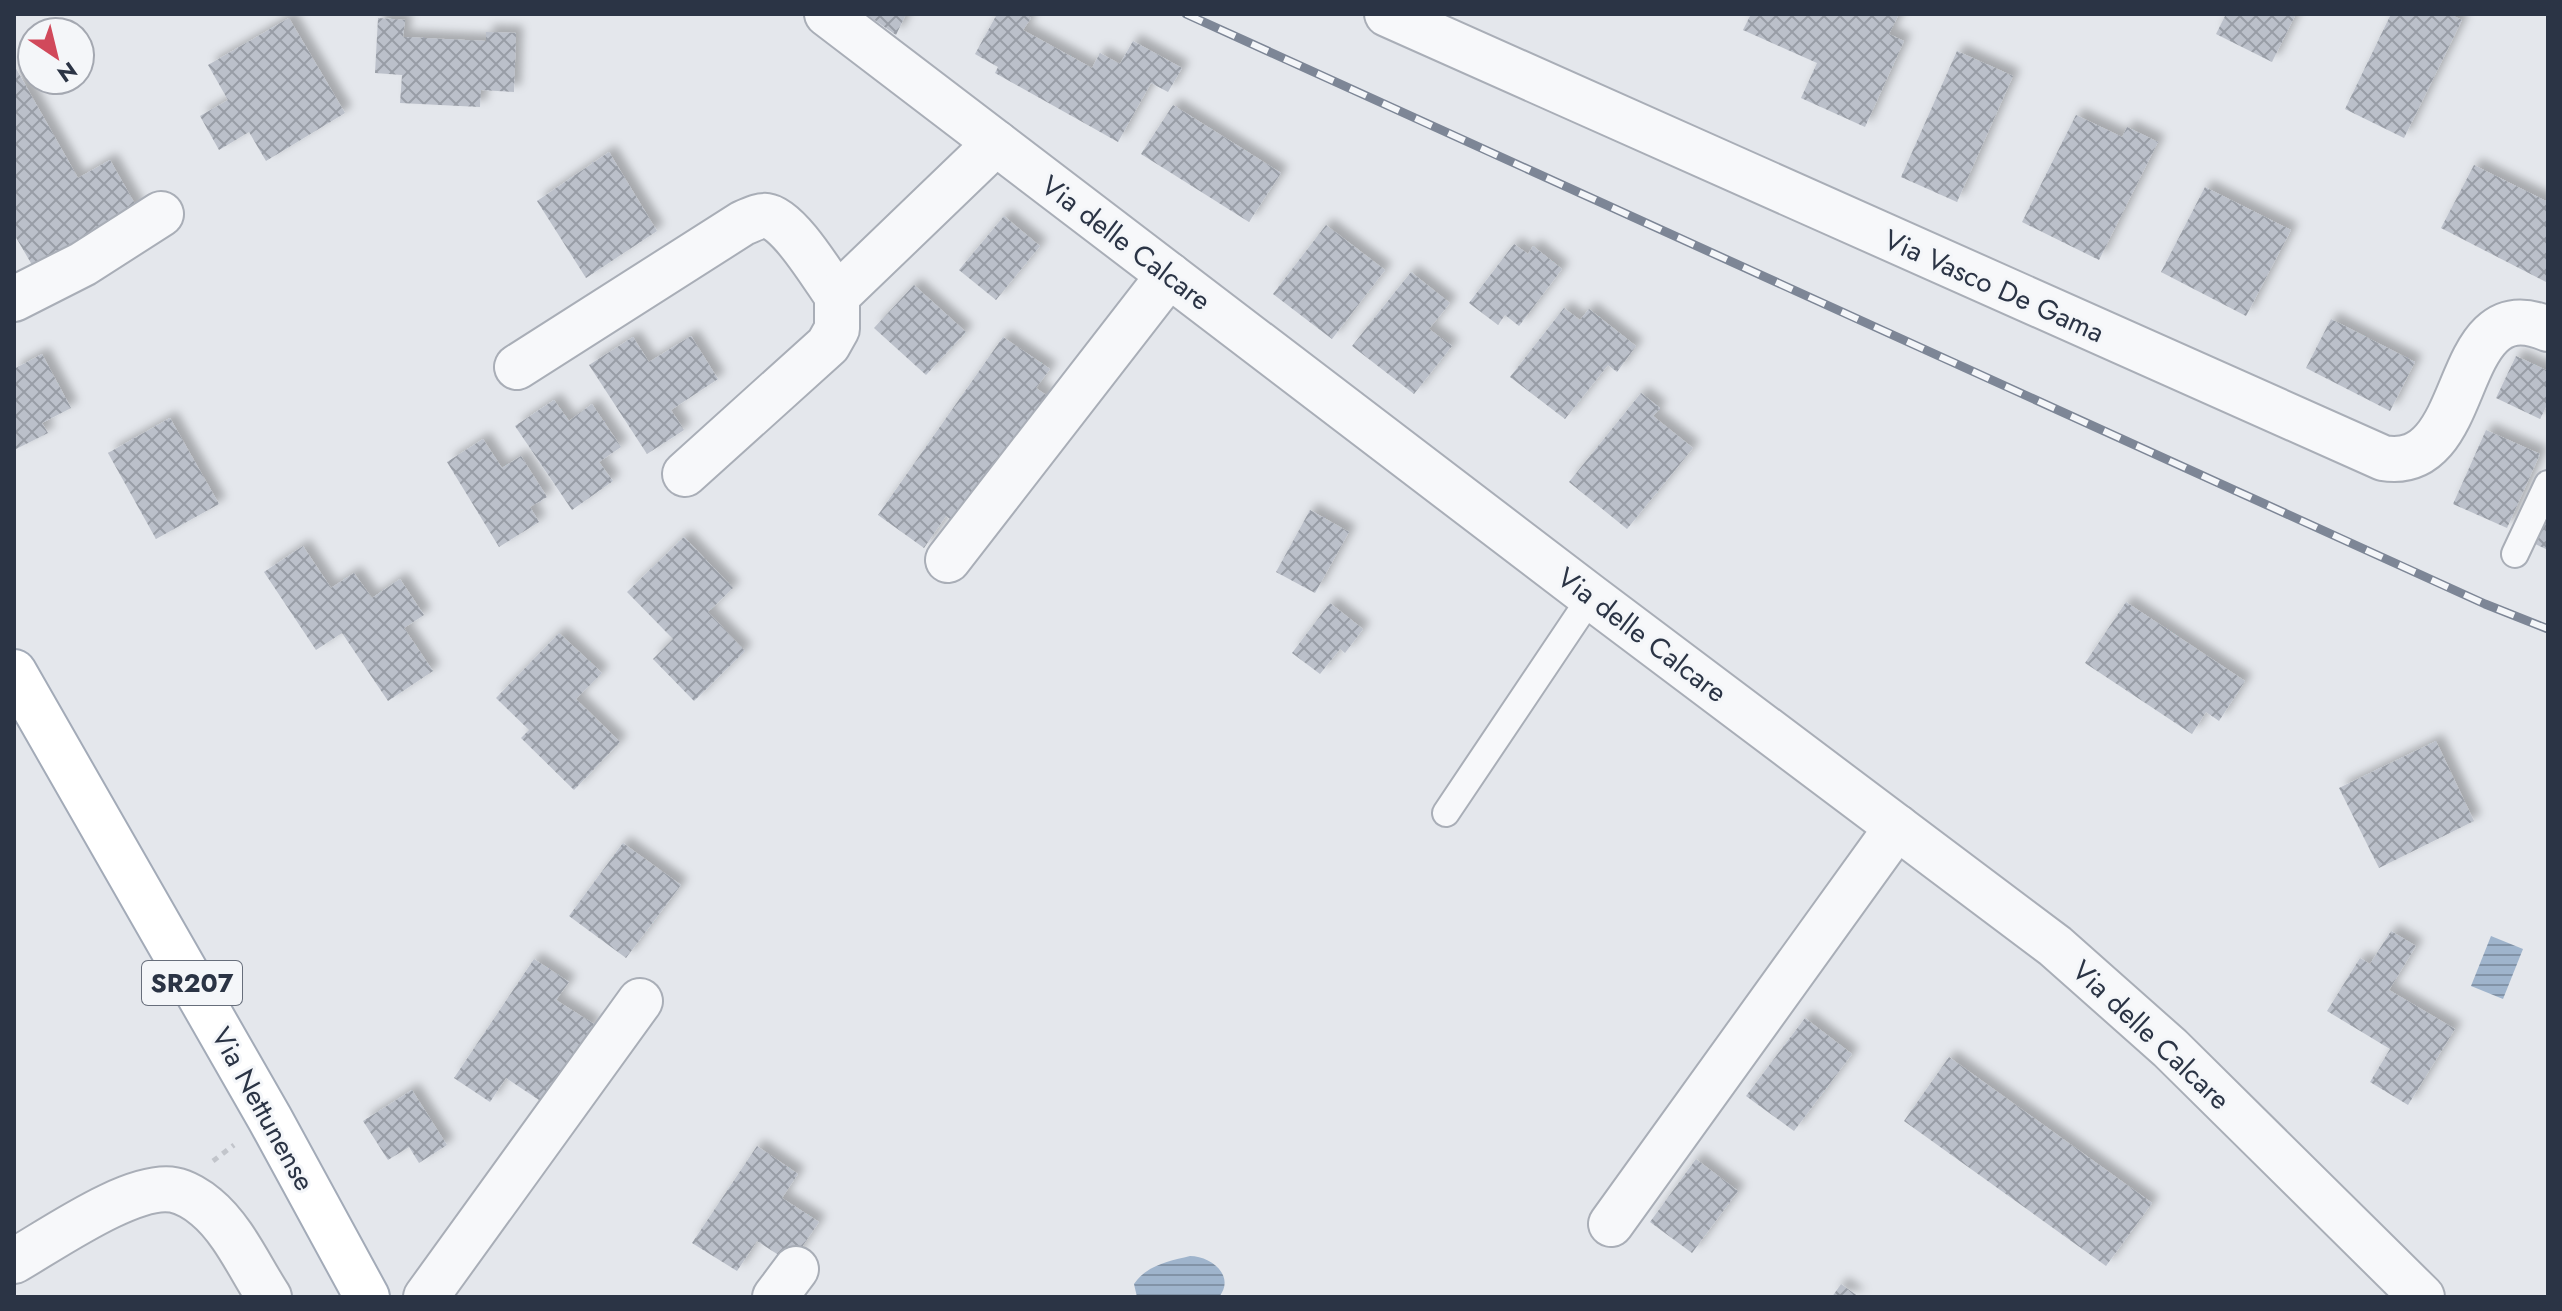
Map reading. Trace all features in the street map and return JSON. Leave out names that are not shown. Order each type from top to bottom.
[{"type":"main road","name":"Via Nettunense","points":[[14,672],[270,1119],[367,1297]]},
{"type":"street","name":"Via delle Calcare","points":[[827,14],[1591,597],[2055,946],[2133,1013],[2422,1297]]},
{"type":"street","name":"Via Vasco De Gama","points":[[1387,14],[2383,458],[2391,460],[2414,455],[2433,441],[2444,426],[2478,351],[2491,334],[2511,322],[2530,323],[2548,329]]},
{"type":"street","points":[[837,296],[996,143]]},
{"type":"street","points":[[14,299],[83,264],[161,214]]},
{"type":"street","points":[[517,367],[743,223],[770,216],[788,230],[837,296],[837,329],[828,345],[685,474]]},
{"type":"street","points":[[948,560],[1169,275]]},
{"type":"street","points":[[1611,1224],[1897,827]]},
{"type":"street","points":[[426,1297],[640,1001]]},
{"type":"street","points":[[14,1261],[120,1201],[152,1190],[174,1190],[196,1200],[218,1219],[269,1297]]},
{"type":"lane","points":[[2515,554],[2548,484]]},
{"type":"lane","points":[[1446,813],[1591,597]]},
{"type":"path","points":[[174,1190],[270,1119]]},
{"type":"water","points":[[2491,936],[2523,949],[2503,999],[2471,986]]},
{"type":"water","points":[[1190,1256],[1206,1259],[1219,1269],[1225,1282],[1219,1297],[1137,1297],[1134,1284],[1145,1272]]},
{"type":"building","points":[[866,14],[906,14],[896,35]]},
{"type":"building","points":[[997,14],[1024,14],[1031,18],[1023,30],[1092,68],[1100,53],[1120,64],[1133,41],[1182,68],[1168,92],[1151,83],[1118,142],[995,73],[998,67],[975,54]]},
{"type":"building","points":[[1751,14],[1898,16],[1889,34],[1904,41],[1865,127],[1801,98],[1817,63],[1743,30]]},
{"type":"building","points":[[2226,14],[2296,14],[2272,62],[2216,34]]},
{"type":"building","points":[[2391,14],[2449,14],[2462,20],[2404,138],[2345,109]]},
{"type":"building","points":[[289,18],[345,113],[266,161],[249,132],[219,150],[200,116],[228,100],[208,65]]},
{"type":"building","points":[[378,18],[405,20],[403,37],[486,41],[486,32],[516,33],[514,92],[481,90],[480,107],[400,103],[402,75],[375,73]]},
{"type":"building","points":[[1957,51],[2013,76],[1957,202],[1901,177]]},
{"type":"building","points":[[14,65],[16,96],[32,96],[78,178],[110,160],[139,211],[35,270],[14,234]]},
{"type":"building","points":[[1173,105],[1281,173],[1249,222],[1141,154]]},
{"type":"building","points":[[2076,115],[2122,137],[2127,127],[2158,142],[2099,260],[2022,222]]},
{"type":"building","points":[[609,152],[657,231],[586,278],[537,201]]},
{"type":"building","points":[[2474,165],[2548,202],[2548,283],[2441,228]]},
{"type":"building","points":[[2205,187],[2291,230],[2246,316],[2161,272]]},
{"type":"building","points":[[1004,216],[1040,246],[996,300],[959,270]]},
{"type":"building","points":[[1326,225],[1385,270],[1332,339],[1273,294]]},
{"type":"building","points":[[1514,244],[1528,254],[1533,246],[1562,269],[1519,326],[1505,315],[1498,325],[1469,303]]},
{"type":"building","points":[[1411,272],[1450,303],[1429,329],[1452,346],[1414,394],[1352,346]]},
{"type":"building","points":[[914,285],[966,332],[926,375],[874,328]]},
{"type":"building","points":[[1564,308],[1580,320],[1589,309],[1636,346],[1617,372],[1608,365],[1565,419],[1510,377]]},
{"type":"building","points":[[2331,319],[2415,362],[2390,411],[2306,368]]},
{"type":"building","points":[[691,336],[718,379],[671,410],[684,430],[647,454],[589,365],[633,337],[649,362]]},
{"type":"building","points":[[1003,337],[1050,369],[1036,388],[1049,397],[958,525],[946,516],[924,548],[878,515]]},
{"type":"building","points":[[42,354],[71,408],[42,423],[48,433],[14,450],[14,369]]},
{"type":"building","points":[[2516,356],[2548,371],[2548,403],[2540,419],[2496,398]]},
{"type":"building","points":[[1641,393],[1660,408],[1653,416],[1693,448],[1627,529],[1569,482]]},
{"type":"building","points":[[554,400],[569,421],[592,404],[621,447],[599,462],[613,481],[572,510],[515,426]]},
{"type":"building","points":[[170,418],[219,504],[156,539],[108,453]]},
{"type":"building","points":[[2486,430],[2540,454],[2507,528],[2453,504]]},
{"type":"building","points":[[483,439],[502,468],[521,456],[547,497],[530,507],[539,522],[499,547],[447,462]]},
{"type":"building","points":[[1310,510],[1349,532],[1315,593],[1276,572]]},
{"type":"building","points":[[2548,511],[2548,550],[2533,543]]},
{"type":"building","points":[[684,537],[733,588],[708,612],[745,651],[694,701],[653,659],[673,639],[627,592]]},
{"type":"building","points":[[303,546],[331,588],[354,573],[372,598],[400,579],[424,615],[404,628],[433,671],[388,701],[342,633],[316,650],[264,572]]},
{"type":"building","points":[[2126,602],[2245,681],[2219,721],[2206,712],[2192,734],[2085,663]]},
{"type":"building","points":[[1330,603],[1363,629],[1345,653],[1340,649],[1320,674],[1292,653]]},
{"type":"building","points":[[559,633],[602,673],[576,699],[620,742],[574,790],[521,738],[529,730],[496,698]]},
{"type":"building","points":[[2436,741],[2474,821],[2379,868],[2339,788]]},
{"type":"building","points":[[623,843],[681,885],[626,958],[569,916]]},
{"type":"building","points":[[2391,931],[2416,946],[2389,990],[2455,1029],[2408,1105],[2370,1082],[2390,1049],[2327,1011],[2360,958],[2370,964]]},
{"type":"building","points":[[534,959],[569,982],[556,1000],[594,1024],[542,1102],[506,1078],[490,1102],[454,1078]]},
{"type":"building","points":[[1805,1018],[1852,1054],[1794,1131],[1746,1096]]},
{"type":"building","points":[[1949,1057],[2152,1203],[2106,1266],[1904,1121]]},
{"type":"building","points":[[412,1090],[447,1145],[419,1163],[409,1147],[388,1160],[363,1121]]},
{"type":"building","points":[[757,1146],[798,1174],[782,1198],[819,1222],[791,1263],[757,1241],[737,1271],[692,1243]]},
{"type":"building","points":[[1696,1159],[1738,1191],[1692,1253],[1650,1222]]},
{"type":"building","points":[[1841,1284],[1859,1297],[1832,1297]]},
{"type":"railway","points":[[1186,14],[2485,604],[2548,629]]}]
